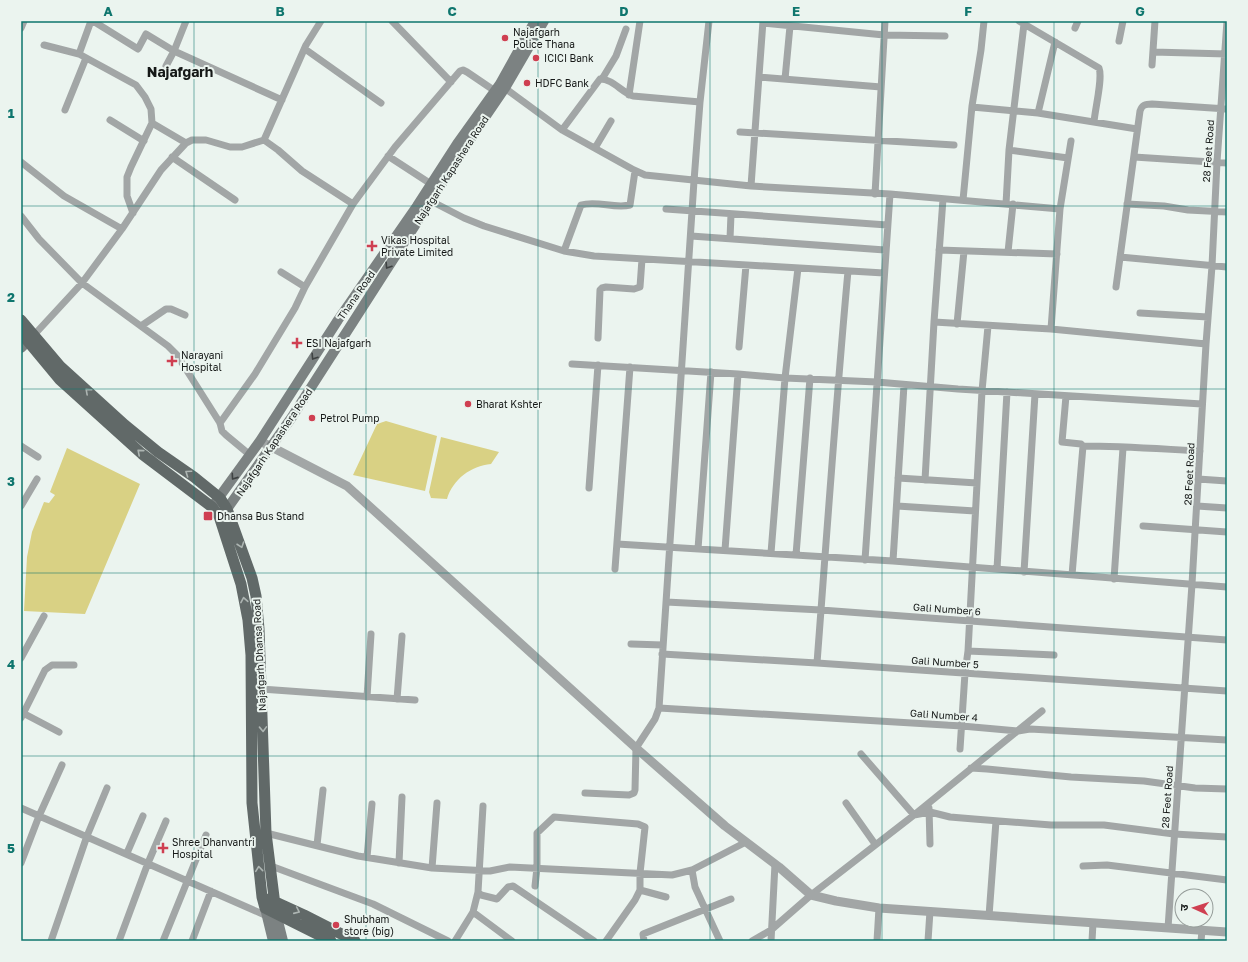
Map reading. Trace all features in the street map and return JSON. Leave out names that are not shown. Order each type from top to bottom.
[{"type":"main road","name":"Thana Road","points":[[220,498],[260,441],[338,320],[431,184],[500,88],[535,21]]},
{"type":"main road","name":"Najafgarh Kapashera Road","points":[[218,511],[272,446],[431,201],[475,132],[500,88],[544,21]]},
{"type":"main road","name":"Najafgarh Dhansa Road","points":[[21,320],[26,339],[60,366],[124,425],[220,498],[218,511],[241,584],[248,620],[251,655],[252,803],[262,895],[271,910],[283,941]]},
{"type":"main road","points":[[26,339],[60,380],[142,454],[218,511]]},
{"type":"main road","name":"Najafgarh Dhansa Road","points":[[218,511],[252,578],[255,590],[259,629],[266,833],[271,866],[273,941]]},
{"type":"main road","points":[[271,910],[331,941]]},
{"type":"main road","points":[[271,910],[304,915],[355,941]]},
{"type":"street","points":[[21,28],[24,21]]},
{"type":"street","points":[[79,54],[92,21],[138,49],[146,34],[174,51],[282,100]]},
{"type":"street","points":[[166,66],[174,51],[186,21]]},
{"type":"street","points":[[26,339],[82,283],[122,229],[161,170],[186,143],[192,140],[206,140],[230,147],[242,148],[264,140],[304,49],[320,21]]},
{"type":"street","points":[[392,21],[450,82]]},
{"type":"street","points":[[629,95],[640,21]]},
{"type":"street","points":[[585,793],[634,793],[636,748],[655,719],[659,708],[694,181],[700,102],[709,21]]},
{"type":"street","points":[[875,194],[884,21]]},
{"type":"street","points":[[963,200],[972,107],[984,21]]},
{"type":"street","points":[[1119,41],[1123,21]]},
{"type":"street","points":[[1152,65],[1155,21]]},
{"type":"street","name":"28 Feet Road","points":[[1168,928],[1196,530],[1202,404],[1212,266],[1216,162],[1224,109],[1227,21]]},
{"type":"street","points":[[751,186],[763,22],[790,26],[811,24],[884,35],[945,36]]},
{"type":"street","points":[[1008,252],[1010,204],[1009,150],[1022,22],[1099,68],[1100,82],[1094,122]]},
{"type":"street","points":[[785,80],[790,26]]},
{"type":"street","points":[[562,130],[596,83],[602,79],[616,56],[626,30]]},
{"type":"street","points":[[1038,113],[1055,42]]},
{"type":"street","points":[[44,45],[79,54],[136,85],[145,97],[151,109],[152,123],[127,177],[127,196],[133,213]]},
{"type":"street","points":[[304,49],[381,103]]},
{"type":"street","points":[[1153,52],[1226,54]]},
{"type":"street","points":[[65,110],[86,58]]},
{"type":"street","points":[[220,423],[254,374],[295,308],[305,287],[353,204],[388,156],[450,82],[460,71],[463,70],[500,88],[562,130],[635,171],[645,175],[751,186],[890,194],[1060,209]]},
{"type":"street","points":[[759,77],[881,87]]},
{"type":"street","points":[[602,79],[608,80],[629,95],[637,97],[700,102]]},
{"type":"street","points":[[1116,287],[1137,129],[1142,106],[1146,104],[1224,109]]},
{"type":"street","points":[[972,107],[1038,113],[1137,129]]},
{"type":"street","points":[[110,120],[144,141]]},
{"type":"street","points":[[595,148],[611,121]]},
{"type":"street","points":[[152,123],[186,143]]},
{"type":"street","points":[[740,132],[954,146]]},
{"type":"street","points":[[264,140],[302,170],[353,204]]},
{"type":"street","points":[[1051,329],[1060,209],[1071,141]]},
{"type":"street","points":[[1009,150],[1068,158]]},
{"type":"street","points":[[388,156],[431,184]]},
{"type":"street","points":[[172,157],[235,200]]},
{"type":"street","points":[[1134,157],[1227,163]]},
{"type":"street","points":[[21,162],[64,196],[122,229]]},
{"type":"street","points":[[564,251],[581,205],[588,203],[622,206],[630,205],[635,171]]},
{"type":"street","points":[[865,560],[890,194]]},
{"type":"street","points":[[925,480],[943,199]]},
{"type":"street","points":[[431,201],[464,218],[484,226],[564,251],[594,256],[689,263],[884,272]]},
{"type":"street","points":[[1127,204],[1227,212]]},
{"type":"street","points":[[666,209],[887,225]]},
{"type":"street","points":[[730,239],[731,214]]},
{"type":"street","points":[[21,216],[39,239],[82,283],[168,346],[177,355],[220,423],[222,431],[250,455]]},
{"type":"street","points":[[691,236],[886,250]]},
{"type":"street","points":[[939,250],[1057,254]]},
{"type":"street","points":[[957,324],[964,251]]},
{"type":"street","points":[[1120,257],[1227,267]]},
{"type":"street","points":[[598,338],[600,290],[606,287],[634,289],[640,287],[642,259]]},
{"type":"street","points":[[739,347],[746,265]]},
{"type":"street","points":[[771,554],[785,378],[798,268]]},
{"type":"street","points":[[817,663],[838,380],[848,271]]},
{"type":"street","points":[[281,272],[305,287]]},
{"type":"street","points":[[141,326],[166,309],[171,309],[185,315]]},
{"type":"street","points":[[1140,313],[1208,317]]},
{"type":"street","points":[[934,322],[1051,329],[1206,344]]},
{"type":"street","points":[[960,749],[965,673],[968,651],[982,390],[988,326]]},
{"type":"street","points":[[572,364],[785,378],[877,382],[930,387],[1202,404]]},
{"type":"street","points":[[589,488],[598,365]]},
{"type":"street","points":[[615,569],[630,367]]},
{"type":"street","points":[[698,549],[711,372]]},
{"type":"street","points":[[725,550],[738,374]]},
{"type":"street","points":[[796,555],[810,378]]},
{"type":"street","points":[[893,562],[904,385]]},
{"type":"street","points":[[998,570],[1007,392]]},
{"type":"street","points":[[1024,572],[1035,394]]},
{"type":"street","points":[[1066,396],[1062,442],[1080,444],[1083,446],[1200,451]]},
{"type":"street","points":[[260,441],[347,486],[636,748],[746,842],[775,864],[811,895],[879,908],[1227,932]]},
{"type":"street","points":[[1072,575],[1083,446]]},
{"type":"street","points":[[21,447],[38,457]]},
{"type":"street","points":[[1114,579],[1123,448]]},
{"type":"street","points":[[898,478],[977,483]]},
{"type":"street","points":[[21,506],[37,479]]},
{"type":"street","points":[[1198,479],[1227,481]]},
{"type":"street","points":[[897,506],[975,511]]},
{"type":"street","points":[[1197,506],[1227,508]]},
{"type":"street","points":[[1143,526],[1227,532]]},
{"type":"street","points":[[617,544],[972,567],[1227,587]]},
{"type":"street","name":"Gali Number 6","points":[[666,602],[821,610],[1227,640]]},
{"type":"street","points":[[21,658],[44,616]]},
{"type":"street","points":[[367,697],[371,634]]},
{"type":"street","points":[[397,699],[402,636]]},
{"type":"street","points":[[631,644],[663,645]]},
{"type":"street","points":[[968,651],[1054,655]]},
{"type":"street","name":"Gali Number 5","points":[[662,654],[1227,691]]},
{"type":"street","points":[[59,732],[22,714],[42,675],[48,667],[60,664],[74,665]]},
{"type":"street","points":[[261,689],[415,700]]},
{"type":"street","name":"Gali Number 4","points":[[659,708],[962,726],[1018,731],[1030,729],[1227,740]]},
{"type":"street","points":[[752,941],[770,930],[811,895],[914,815],[1042,711]]},
{"type":"street","points":[[1030,729],[1031,720]]},
{"type":"street","points":[[861,754],[914,815]]},
{"type":"street","points":[[21,863],[39,816],[62,765]]},
{"type":"street","points":[[971,768],[1144,781],[1196,788],[1227,789]]},
{"type":"street","points":[[51,941],[87,836],[107,788]]},
{"type":"street","points":[[317,845],[323,790]]},
{"type":"street","points":[[399,862],[402,797]]},
{"type":"street","points":[[432,868],[437,803]]},
{"type":"street","points":[[846,803],[876,844]]},
{"type":"street","points":[[929,803],[930,844]]},
{"type":"street","points":[[367,857],[372,804]]},
{"type":"street","points":[[455,941],[473,912],[478,892],[483,806]]},
{"type":"street","points":[[21,808],[211,891],[271,910]]},
{"type":"street","points":[[914,815],[930,812],[950,817],[996,821],[1051,825],[1104,826],[1174,834],[1227,837]]},
{"type":"street","points":[[127,853],[143,816]]},
{"type":"street","points":[[535,886],[537,868],[537,833],[554,818],[642,825],[645,827],[640,873],[640,890],[635,900],[606,941]]},
{"type":"street","points":[[119,941],[148,863],[166,821]]},
{"type":"street","points":[[989,916],[996,821]]},
{"type":"street","points":[[266,833],[367,857],[432,868],[490,871],[510,867],[672,875],[692,870],[746,842]]},
{"type":"street","points":[[163,941],[206,835]]},
{"type":"street","points":[[771,941],[770,930],[775,864]]},
{"type":"street","points":[[1083,866],[1107,865],[1227,880]]},
{"type":"street","points":[[271,866],[373,904],[448,941]]},
{"type":"street","points":[[692,870],[695,887],[720,941]]},
{"type":"street","points":[[478,892],[481,896],[497,899],[508,887],[513,886],[594,941]]},
{"type":"street","points":[[640,890],[666,897]]},
{"type":"street","points":[[192,941],[211,891]]},
{"type":"street","points":[[644,941],[643,934],[731,899]]},
{"type":"street","points":[[877,941],[879,908]]},
{"type":"street","points":[[928,941],[930,911]]},
{"type":"street","points":[[473,912],[512,941]]},
{"type":"street","points":[[1092,941],[1093,923]]},
{"type":"street","points":[[1201,941],[1202,931]]},
{"type":"shaded area","points":[[386,421],[437,436],[425,491],[353,475],[377,424]]},
{"type":"shaded area","points":[[441,437],[499,452],[491,464],[484,465],[470,471],[458,480],[447,499],[431,498],[429,492]]},
{"type":"shaded area","points":[[67,448],[140,484],[85,614],[24,611],[27,557],[32,532],[44,502],[49,503],[55,495],[50,492]]},
{"type":"place","name":"Najafgarh Police Thana","points":[[505,38]]},
{"type":"place","name":"ICICI Bank","points":[[536,58]]},
{"type":"place","name":"HDFC Bank","points":[[527,83]]},
{"type":"place","name":"Vikas Hospital Private Limited","points":[[372,246]]},
{"type":"place","name":"ESI Najafgarh","points":[[297,343]]},
{"type":"place","name":"Narayani Hospital","points":[[172,361]]},
{"type":"place","name":"Bharat Kshter","points":[[468,404]]},
{"type":"place","name":"Petrol Pump","points":[[312,418]]},
{"type":"place","name":"Dhansa Bus Stand","points":[[208,516]]},
{"type":"place","name":"Shree Dhanvantri Hospital","points":[[163,848]]},
{"type":"place","name":"Shubham store (big)","points":[[336,925]]},
{"type":"district","name":"Najafgarh","points":[[180,72]]}]
